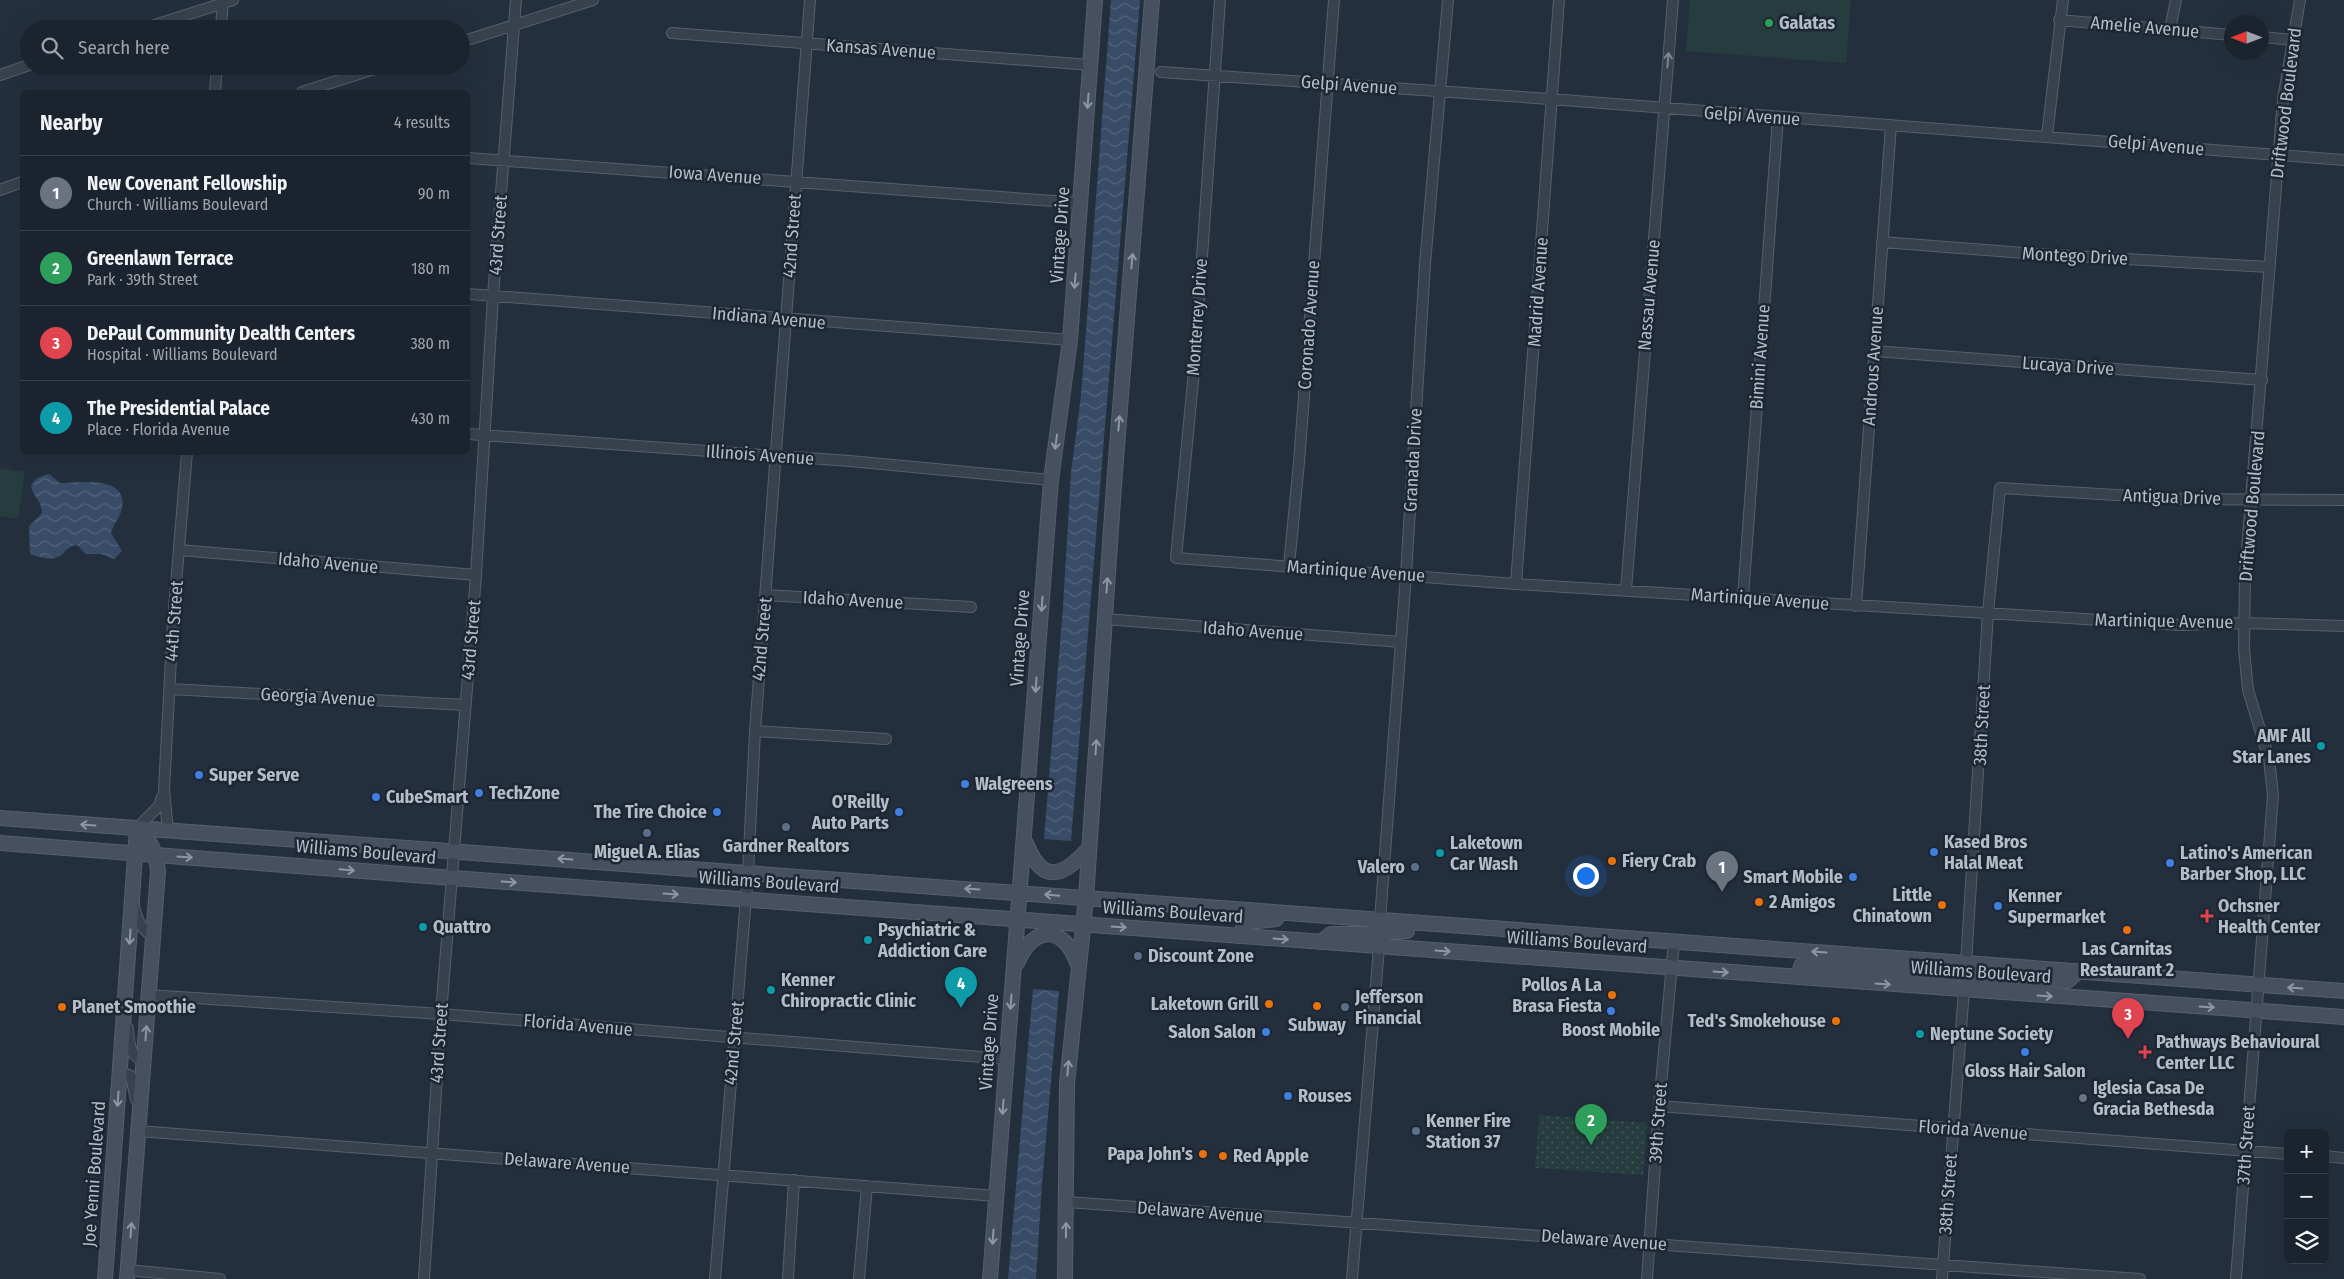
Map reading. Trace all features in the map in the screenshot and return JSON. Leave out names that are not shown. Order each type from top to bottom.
[{"type":"street","name":"43rd Street","points":[[424,1279],[441,1014],[476,575],[493,296],[516,0]]},
{"type":"street","points":[[470,39],[593,0]]},
{"type":"street","name":"42nd Street","points":[[715,1279],[746,900],[755,731],[810,0]]},
{"type":"street","name":"Vintage Drive","points":[[990,1279],[1051,480],[1070,340],[1095,0]]},
{"type":"street","points":[[1065,1279],[1067,1084],[1084,924],[1152,0]]},
{"type":"street","name":"Monterrey Drive","points":[[1176,558],[1194,371],[1213,75],[1220,0]]},
{"type":"street","name":"Coronado Avenue","points":[[1289,566],[1300,462],[1334,0]]},
{"type":"street","name":"Granada Drive","points":[[1380,920],[1406,575],[1425,264],[1448,0]]},
{"type":"street","name":"Madrid Avenue","points":[[1516,584],[1538,306],[1550,99],[1559,0]]},
{"type":"street","name":"Nassau Avenue","points":[[1626,590],[1674,0]]},
{"type":"street","points":[[2047,136],[2062,0]]},
{"type":"street","points":[[2170,29],[2176,0]]},
{"type":"street","name":"Driftwood Boulevard","points":[[2257,1011],[2273,795],[2269,759],[2248,690],[2244,648],[2246,575],[2283,99],[2300,0]]},
{"type":"street","points":[[169,20],[226,1]]},
{"type":"street","points":[[222,20],[226,1]]},
{"type":"street","name":"Amelie Avenue","points":[[2059,20],[2224,34]]},
{"type":"street","name":"Kansas Avenue","points":[[672,34],[1091,65]]},
{"type":"street","points":[[2269,38],[2293,40]]},
{"type":"street","points":[[0,74],[20,68]]},
{"type":"street","name":"Gelpi Avenue","points":[[1161,72],[1550,99],[2344,160]]},
{"type":"street","points":[[215,90],[216,75]]},
{"type":"street","points":[[308,90],[356,75]]},
{"type":"street","name":"Bimini Avenue","points":[[1743,597],[1778,118]]},
{"type":"street","name":"Androus Avenue","points":[[1856,606],[1891,125]]},
{"type":"street","name":"Iowa Avenue","points":[[470,158],[1081,203]]},
{"type":"street","points":[[0,190],[20,183]]},
{"type":"street","name":"Montego Drive","points":[[1882,242],[2037,254],[2269,267]]},
{"type":"street","name":"Indiana Avenue","points":[[470,294],[786,320],[1070,340]]},
{"type":"street","name":"Lucaya Drive","points":[[1874,351],[2262,380]]},
{"type":"street","name":"Illinois Avenue","points":[[470,434],[777,457],[850,460],[1051,480]]},
{"type":"street","name":"44th Street","points":[[168,831],[164,789],[187,455]]},
{"type":"street","name":"Antigua Drive","points":[[2000,488],[2185,499],[2344,500]]},
{"type":"street","name":"38th Street","points":[[1966,963],[1988,613],[2000,488]]},
{"type":"street","name":"Idaho Avenue","points":[[179,550],[476,575]]},
{"type":"street","name":"Martinique Avenue","points":[[1176,558],[1516,584],[2182,626],[2244,623],[2344,626]]},
{"type":"street","name":"Idaho Avenue","points":[[766,595],[971,607]]},
{"type":"street","name":"Idaho Avenue","points":[[1105,619],[1401,642]]},
{"type":"street","name":"Georgia Avenue","points":[[170,689],[465,705]]},
{"type":"street","points":[[755,731],[886,739]]},
{"type":"street","name":"44th Street","points":[[137,828],[160,806],[164,789]]},
{"type":"street","name":"Williams Boulevard","points":[[0,818],[2344,991]]},
{"type":"street","points":[[137,828],[150,842],[157,855],[153,936],[127,1274],[220,1279]]},
{"type":"street","name":"Joe Yenni Boulevard","points":[[105,1278],[137,828]]},
{"type":"street","points":[[136,854],[150,842],[168,831]]},
{"type":"street","points":[[1024,840],[1038,866],[1054,872],[1064,872],[1073,866],[1088,850]]},
{"type":"street","name":"Williams Boulevard","points":[[0,843],[1379,947],[2344,1017]]},
{"type":"street","name":"Joe Yenni Boulevard","points":[[133,894],[139,922],[147,933],[153,936]]},
{"type":"street","points":[[1240,936],[1244,926],[1250,922],[1319,916]]},
{"type":"street","points":[[1321,942],[1331,934],[1372,934],[1378,928],[1380,920]]},
{"type":"street","points":[[1352,1279],[1380,939],[1388,930],[1428,932],[1441,925]]},
{"type":"street","points":[[1013,972],[1022,951],[1029,943],[1047,935],[1054,936],[1068,943],[1078,968]]},
{"type":"street","name":"39th Street","points":[[1647,1279],[1659,1106],[1674,942]]},
{"type":"street","points":[[1798,978],[1801,966],[1807,964],[1952,975],[1958,973],[1966,963]]},
{"type":"street","points":[[1964,990],[1978,978],[2055,982],[2067,981],[2080,972]]},
{"type":"street","name":"38th Street","points":[[1942,1279],[1964,990]]},
{"type":"street","name":"Florida Avenue","points":[[148,995],[441,1014],[1007,1058]]},
{"type":"street","name":"Joe Yenni Boulevard","points":[[125,1000],[129,1046],[137,1058],[144,1061]]},
{"type":"street","name":"37th Street","points":[[2236,1279],[2257,1011]]},
{"type":"street","points":[[120,1071],[131,1076],[138,1127]]},
{"type":"street","name":"Florida Avenue","points":[[1659,1106],[2284,1154]]},
{"type":"street","name":"Delaware Avenue","points":[[138,1127],[432,1153],[997,1196]]},
{"type":"street","points":[[2329,1156],[2344,1158]]},
{"type":"street","points":[[788,1279],[794,1180]]},
{"type":"street","points":[[859,1279],[867,1186]]},
{"type":"street","name":"Delaware Avenue","points":[[1066,1202],[1943,1263],[2140,1279]]},
{"type":"green space","name":"Galatas","points":[[1690,0],[1851,0],[1846,63],[1686,51]]},
{"type":"green space","points":[[0,468],[25,472],[18,519],[0,516]]},
{"type":"green space","points":[[1539,1115],[1647,1123],[1643,1175],[1535,1168]]},
{"type":"water","points":[[1111,0],[1140,0],[1071,841],[1044,839],[1063,607],[1071,472],[1081,396]]},
{"type":"water","points":[[49,474],[60,483],[100,483],[110,485],[118,490],[122,497],[122,508],[111,533],[122,551],[114,559],[101,554],[86,554],[77,545],[74,545],[55,558],[45,558],[30,554],[29,526],[42,513],[41,505],[31,486],[37,478]]},
{"type":"water","points":[[1033,989],[1059,991],[1042,1184],[1036,1279],[1008,1279]]},
{"type":"place","name":"Galatas","points":[[1769,23]]},
{"type":"place","name":"AMF All Star Lanes","points":[[2321,746]]},
{"type":"place","name":"Super Serve","points":[[199,775]]},
{"type":"place","name":"Walgreens","points":[[965,784]]},
{"type":"place","name":"TechZone","points":[[479,793]]},
{"type":"place","name":"CubeSmart","points":[[376,797]]},
{"type":"place","name":"The Tire Choice","points":[[717,812]]},
{"type":"place","name":"O'Reilly Auto Parts","points":[[899,812]]},
{"type":"place","name":"Gardner Realtors","points":[[786,827]]},
{"type":"place","name":"Miguel A. Elias","points":[[647,833]]},
{"type":"place","name":"Kased Bros Halal Meat","points":[[1934,852]]},
{"type":"place","name":"Laketown Car Wash","points":[[1440,853]]},
{"type":"place","name":"Fiery Crab","points":[[1612,861]]},
{"type":"place","name":"Latino's American Barber Shop, LLC","points":[[2170,863]]},
{"type":"place","name":"Valero","points":[[1415,867]]},
{"type":"place","name":"Smart Mobile","points":[[1853,877]]},
{"type":"place","name":"New Covenant Fellowship","points":[[1722,892]]},
{"type":"place","name":"2 Amigos","points":[[1759,902]]},
{"type":"place","name":"Little Chinatown","points":[[1942,905]]},
{"type":"place","name":"Kenner Supermarket","points":[[1998,906]]},
{"type":"place","name":"Ochsner Health Center","points":[[2207,916]]},
{"type":"place","name":"Quattro","points":[[423,927]]},
{"type":"place","name":"Las Carnitas Restaurant 2","points":[[2127,930]]},
{"type":"place","name":"Psychiatric & Addiction Care","points":[[868,940]]},
{"type":"place","name":"Discount Zone","points":[[1138,956]]},
{"type":"place","name":"Kenner Chiropractic Clinic","points":[[771,990]]},
{"type":"place","name":"Pollos A La Brasa Fiesta","points":[[1612,995]]},
{"type":"place","name":"Laketown Grill","points":[[1269,1004]]},
{"type":"place","name":"Subway","points":[[1317,1006]]},
{"type":"place","name":"Planet Smoothie","points":[[62,1007]]},
{"type":"place","name":"Jefferson Financial","points":[[1345,1007]]},
{"type":"place","name":"The Presidential Palace","points":[[961,1008]]},
{"type":"place","name":"Boost Mobile","points":[[1611,1011]]},
{"type":"place","name":"Ted's Smokehouse","points":[[1836,1021]]},
{"type":"place","name":"Salon Salon","points":[[1266,1032]]},
{"type":"place","name":"Neptune Society","points":[[1920,1034]]},
{"type":"place","name":"DePaul Community Dealth Centers","points":[[2128,1039]]},
{"type":"place","name":"Gloss Hair Salon","points":[[2025,1052]]},
{"type":"place","name":"Pathways Behavioural Center LLC","points":[[2145,1052]]},
{"type":"place","name":"Rouses","points":[[1288,1096]]},
{"type":"place","name":"Iglesia Casa De Gracia Bethesda","points":[[2083,1098]]},
{"type":"place","name":"Kenner Fire Station 37","points":[[1416,1131]]},
{"type":"place","name":"Greenlawn Terrace","points":[[1591,1145]]},
{"type":"place","name":"Papa John's","points":[[1203,1154]]},
{"type":"place","name":"Red Apple","points":[[1223,1156]]}]
